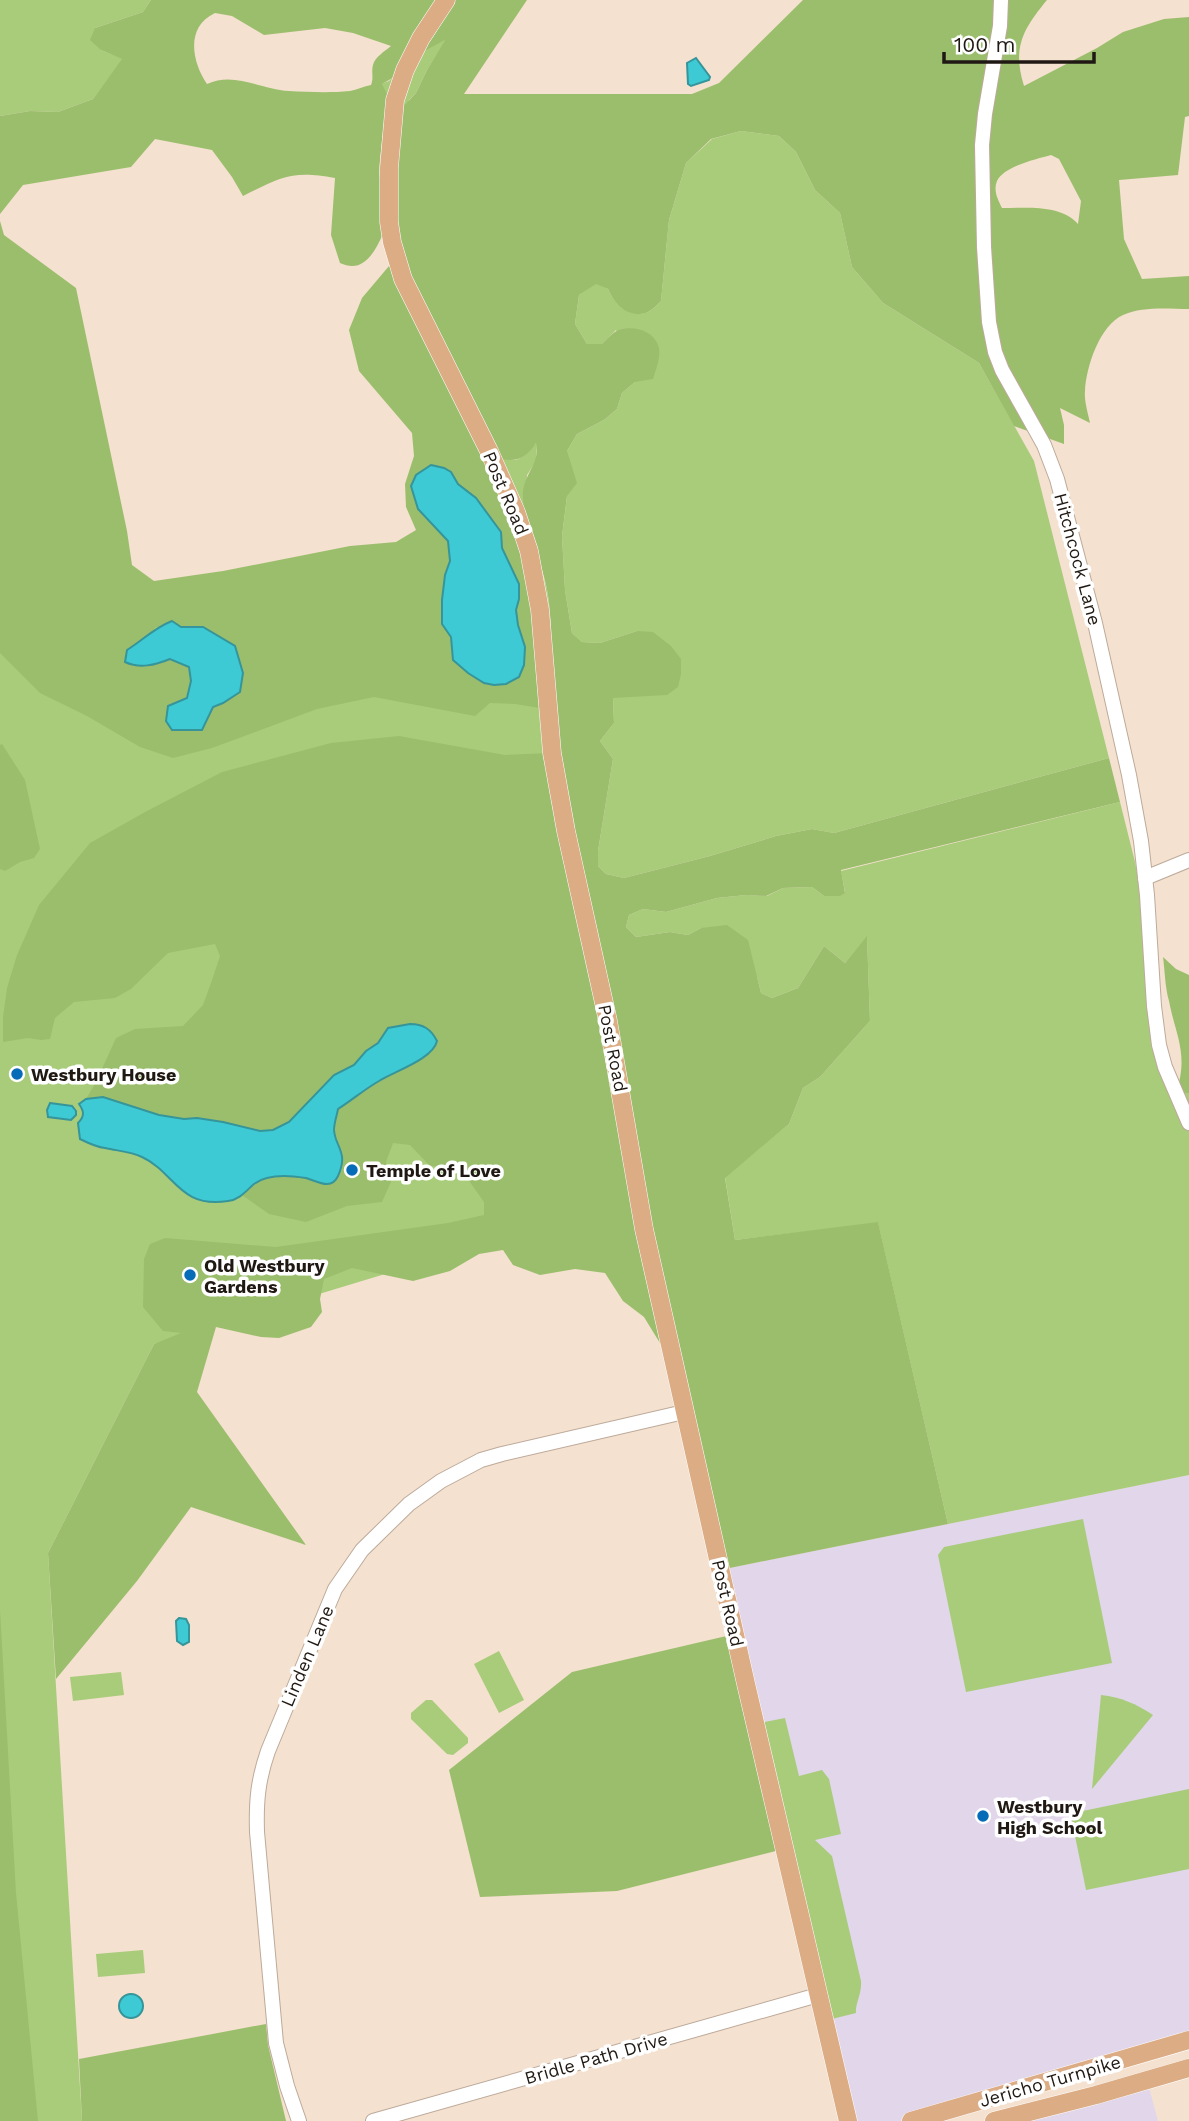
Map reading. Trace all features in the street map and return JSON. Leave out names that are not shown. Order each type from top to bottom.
[{"type":"main road","name":"Post Road","points":[[446,0],[421,38],[405,71],[396,100],[389,169],[389,222],[392,242],[403,279],[489,451],[516,512],[529,551],[540,610],[551,753],[611,1034],[644,1229],[848,2121]]},
{"type":"main road","name":"Jericho Turnpike","points":[[911,2121],[1189,2040]]},
{"type":"main road","points":[[1145,2054],[1152,2078]]},
{"type":"main road","name":"Jericho Turnpike","points":[[994,2121],[1189,2067]]},
{"type":"street","name":"Hitchcock Lane","points":[[1001,0],[1000,26],[982,145],[989,322],[1002,370],[1045,448],[1066,509],[1095,623],[1141,841],[1158,1045],[1189,1123]]},
{"type":"street","points":[[1145,878],[1189,860]]},
{"type":"street","name":"Linden Lane","points":[[299,2121],[276,2043],[256,1799],[268,1751],[335,1589],[362,1550],[409,1504],[441,1480],[463,1468],[502,1454],[684,1412]]},
{"type":"street","name":"Bridle Path Drive","points":[[373,2121],[818,1995]]},
{"type":"shaded area","name":"Westbury High School","points":[[1189,1475],[1189,2040],[911,2121],[848,2121],[720,1570]]},
{"type":"shaded area","points":[[1147,2080],[1158,2121],[994,2121]]},
{"type":"green space","points":[[0,0],[151,0],[143,12],[95,28],[101,50],[123,59],[93,99],[58,112],[30,111],[0,116]]},
{"type":"green space","points":[[151,0],[527,0],[464,94],[692,94],[719,83],[803,0],[1047,0],[1032,20],[1022,40],[1019,61],[1024,86],[1123,32],[1164,19],[1189,17],[1189,116],[1185,117],[1178,175],[1119,180],[1124,239],[1142,279],[1189,276],[1189,309],[1139,310],[1115,320],[1101,337],[1091,359],[1085,399],[1090,423],[1060,408],[1064,444],[1014,426],[979,363],[883,303],[852,267],[840,213],[815,190],[796,152],[779,136],[741,131],[711,139],[686,163],[669,220],[661,301],[651,310],[641,314],[629,312],[618,305],[608,289],[596,284],[579,295],[575,324],[587,344],[602,344],[617,331],[636,329],[652,336],[658,345],[659,353],[653,379],[635,382],[622,393],[617,409],[604,420],[577,434],[567,451],[577,483],[567,496],[562,536],[565,590],[572,633],[582,642],[600,643],[637,631],[653,632],[671,646],[681,659],[678,687],[667,695],[613,698],[614,723],[600,741],[613,759],[598,851],[598,866],[606,874],[624,878],[776,836],[812,829],[834,833],[1109,758],[1120,802],[841,870],[845,893],[840,896],[824,896],[812,887],[783,888],[766,896],[717,898],[666,912],[643,909],[629,915],[626,927],[636,937],[670,932],[688,935],[701,928],[727,925],[748,940],[761,993],[772,998],[798,988],[824,946],[845,963],[867,936],[870,1021],[820,1077],[803,1088],[789,1124],[725,1178],[735,1240],[878,1222],[948,1524],[720,1570],[674,1366],[644,1317],[623,1301],[605,1273],[575,1269],[540,1275],[513,1265],[503,1250],[479,1254],[450,1271],[413,1281],[352,1268],[324,1279],[320,1299],[322,1312],[311,1327],[279,1338],[261,1337],[216,1327],[197,1392],[306,1545],[191,1507],[137,1581],[56,1679],[48,1553],[154,1344],[181,1333],[163,1331],[143,1307],[144,1259],[150,1244],[165,1238],[276,1247],[448,1223],[484,1215],[484,1202],[460,1168],[430,1166],[410,1145],[393,1143],[386,1162],[391,1182],[382,1202],[347,1206],[306,1222],[269,1214],[242,1195],[256,1184],[278,1176],[295,1176],[322,1184],[332,1183],[343,1155],[334,1131],[338,1109],[431,1051],[388,1028],[378,1043],[366,1051],[354,1065],[334,1075],[289,1122],[273,1130],[260,1131],[223,1122],[185,1120],[159,1115],[103,1097],[86,1099],[116,1038],[135,1029],[183,1026],[203,1005],[220,956],[215,944],[168,953],[131,989],[115,998],[74,1002],[55,1018],[50,1039],[28,1038],[3,1042],[7,988],[17,955],[39,905],[90,843],[222,772],[331,743],[399,736],[505,755],[551,753],[546,709],[490,703],[475,716],[374,697],[317,709],[212,748],[173,758],[140,747],[40,693],[0,653],[0,221],[4,235],[76,288],[132,565],[154,581],[223,571],[350,546],[396,542],[416,530],[406,507],[405,484],[414,456],[412,433],[359,371],[349,330],[362,298],[389,266],[394,265],[382,236],[371,255],[361,264],[348,266],[340,263],[331,235],[335,178],[297,175],[267,184],[243,196],[212,150],[155,139],[131,167],[23,185],[0,214],[0,116],[30,111],[58,112],[93,99],[122,59],[101,50],[90,40],[95,28],[143,12]],"holes":[[[215,13],[232,16],[264,35],[325,28],[353,33],[391,46],[374,62],[371,85],[353,90],[289,91],[228,79],[207,84],[198,66],[194,45],[195,36],[205,19]],[[445,40],[416,93],[401,109],[385,217],[379,170],[387,94],[382,84],[396,76],[418,55]],[[1051,155],[1059,159],[1081,201],[1078,224],[1053,210],[1002,208],[996,195],[997,181],[1013,167]],[[536,443],[536,458],[525,483],[523,499],[547,589],[551,676],[502,459],[517,459]],[[451,472],[458,484],[476,498],[501,532],[502,548],[519,584],[516,610],[525,647],[524,665],[519,677],[506,684],[453,660],[451,637],[442,624],[445,575],[450,561],[448,541],[418,509],[411,487]],[[156,627],[204,627],[235,646],[223,703],[213,707],[202,730],[187,699],[191,681],[189,667],[170,659],[127,650]]]},
{"type":"green space","points":[[446,39],[416,93],[409,100],[385,221],[379,169],[385,128],[381,84],[389,81],[418,55]]},
{"type":"green space","points":[[741,131],[779,136],[796,152],[815,190],[840,213],[852,267],[883,303],[979,363],[1034,461],[1109,758],[834,833],[812,829],[776,836],[624,878],[606,874],[598,866],[613,759],[600,741],[614,723],[613,698],[637,631],[600,643],[582,642],[572,633],[565,590],[562,536],[567,496],[567,451],[577,434],[604,420],[617,409],[622,393],[635,382],[616,330],[602,344],[587,344],[575,324],[579,295],[596,283],[608,289],[623,309],[641,314],[648,312],[661,301],[669,220],[686,163],[712,139]]},
{"type":"green space","points":[[537,442],[536,461],[527,475],[526,518],[547,589],[551,676],[493,452],[508,459],[518,459]]},
{"type":"green space","name":"Old Westbury Gardens","points":[[528,573],[606,1207],[154,1344],[48,1553],[82,2121],[0,2121],[0,625]]},
{"type":"green space","points":[[2,744],[25,780],[40,849],[34,858],[5,871],[0,869]]},
{"type":"green space","points":[[1120,802],[1135,862],[1148,933],[1154,1006],[1176,1093],[1189,1089],[1189,1475],[948,1524],[878,1223],[735,1240],[725,1177],[789,1124],[803,1088],[820,1077],[870,1021],[867,937],[845,963],[824,946],[798,988],[772,998],[761,993],[757,977],[701,928],[688,935],[670,932],[636,937],[626,927],[629,915],[643,909],[666,912],[717,898],[767,896],[783,888],[812,887],[824,896],[845,892],[841,871]]},
{"type":"green space","points":[[1163,957],[1176,969],[1189,975],[1189,1093],[1176,1093],[1181,1056]]},
{"type":"green space","points":[[1083,1519],[1112,1663],[966,1692],[938,1555],[944,1547]]},
{"type":"green space","points":[[0,1610],[16,1893],[38,2121],[0,2121]]},
{"type":"green space","points":[[735,1634],[784,1849],[617,1891],[480,1897],[449,1770],[572,1672]]},
{"type":"green space","points":[[499,1651],[524,1700],[499,1713],[474,1664]]},
{"type":"green space","points":[[121,1672],[124,1695],[73,1701],[70,1677]]},
{"type":"green space","points":[[1101,1695],[1128,1702],[1153,1715],[1092,1789]]},
{"type":"green space","points":[[426,1700],[432,1700],[468,1738],[468,1743],[453,1755],[447,1754],[411,1719],[411,1713]]},
{"type":"green space","points":[[785,1718],[799,1776],[822,1770],[829,1779],[841,1834],[815,1840],[832,1856],[861,1981],[856,2013],[824,2021],[755,1724]]},
{"type":"green space","points":[[1189,1789],[1189,1869],[1086,1890],[1072,1821],[1078,1812]]},
{"type":"green space","points":[[143,1950],[145,1973],[98,1977],[96,1954]]},
{"type":"green space","points":[[266,2024],[268,2045],[286,2121],[82,2121],[79,2059]]},
{"type":"water","points":[[696,58],[710,77],[709,80],[691,86],[688,84],[687,63]]},
{"type":"water","points":[[431,465],[451,472],[458,484],[476,498],[501,532],[502,548],[519,584],[516,610],[525,647],[524,665],[519,677],[506,684],[484,683],[453,660],[451,637],[442,624],[445,575],[450,561],[448,541],[418,509],[411,486],[416,475]]},
{"type":"water","points":[[172,621],[181,627],[203,627],[235,646],[243,673],[240,692],[213,707],[202,730],[172,730],[166,721],[168,706],[187,698],[191,681],[189,667],[170,659],[148,665],[125,662],[127,650]]},
{"type":"water","points":[[410,1024],[423,1026],[437,1041],[421,1059],[374,1084],[338,1109],[334,1130],[342,1161],[338,1176],[332,1183],[324,1184],[298,1177],[272,1177],[257,1182],[236,1199],[212,1202],[199,1200],[188,1195],[142,1157],[98,1147],[80,1139],[78,1123],[83,1114],[79,1104],[86,1099],[103,1097],[159,1115],[223,1122],[260,1131],[273,1130],[289,1122],[334,1075],[354,1065],[366,1051],[378,1043],[388,1028]]},
{"type":"water","points":[[50,1103],[72,1106],[76,1115],[71,1120],[48,1117]]},
{"type":"water","points":[[179,1618],[186,1619],[189,1625],[189,1642],[183,1645],[177,1641],[176,1621]]},
{"type":"water","points":[[131,1994],[139,1998],[143,2006],[139,2014],[131,2018],[123,2014],[119,2006],[123,1998]]},
{"type":"place","name":"Westbury House","points":[[17,1074]]},
{"type":"place","name":"Temple of Love","points":[[352,1170]]},
{"type":"place","name":"Old Westbury Gardens","points":[[190,1275]]},
{"type":"place","name":"Westbury High School","points":[[983,1816]]}]
